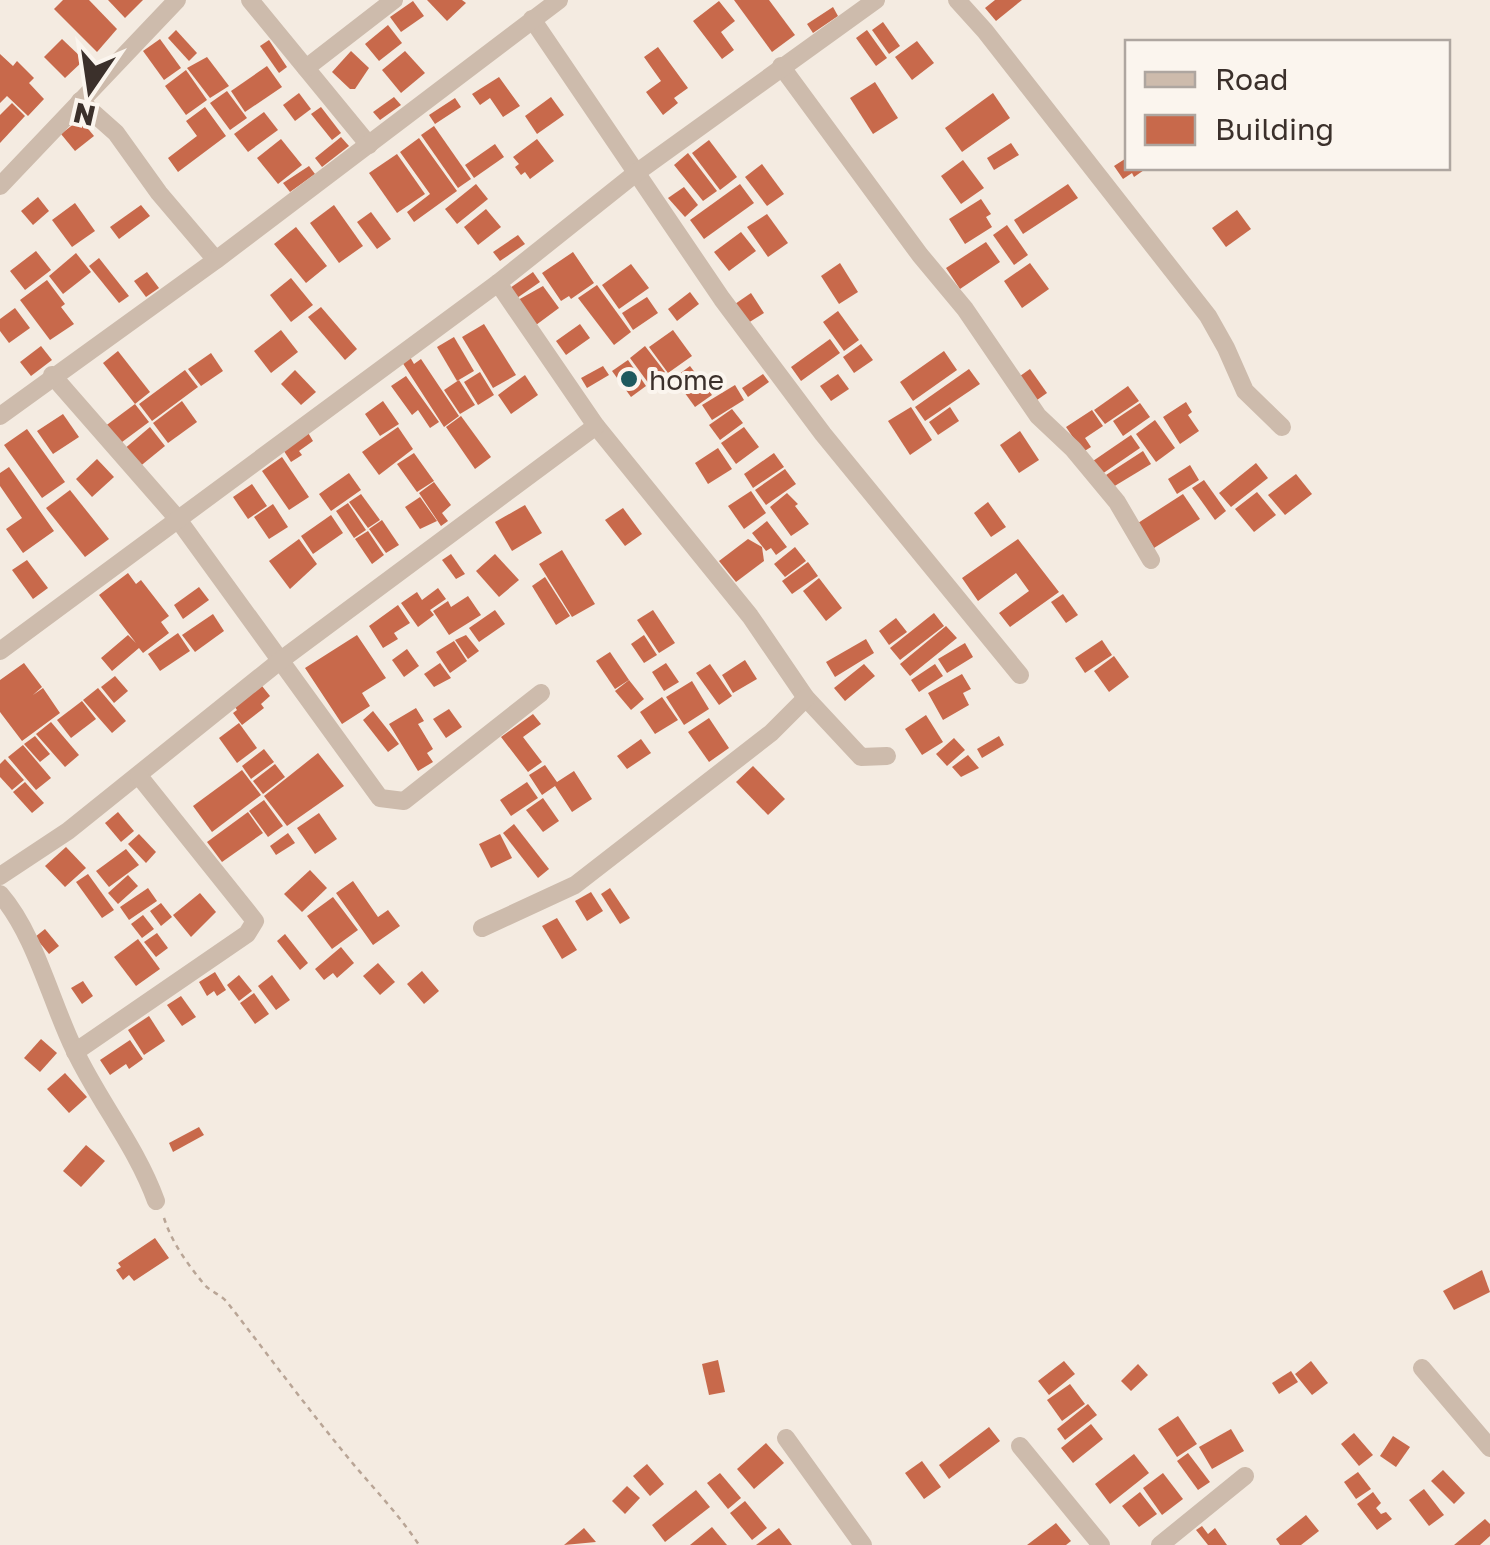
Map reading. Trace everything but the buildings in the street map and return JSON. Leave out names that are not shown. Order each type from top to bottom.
[{"type":"street","points":[[4,176],[177,0]]},
{"type":"street","points":[[250,0],[369,145]]},
{"type":"street","points":[[306,68],[394,0]]},
{"type":"street","points":[[0,416],[216,260],[559,0]]},
{"type":"street","points":[[0,650],[498,283],[781,66],[876,0]]},
{"type":"street","points":[[957,0],[985,30],[1002,57],[1208,316],[1245,392],[1282,427]]},
{"type":"street","points":[[532,19],[722,300],[823,434],[1020,674]]},
{"type":"street","points":[[781,66],[964,309],[1038,416],[1073,450],[1116,502],[1151,560]]},
{"type":"street","points":[[80,101],[116,133],[159,193],[216,260]]},
{"type":"street","points":[[498,283],[596,426],[750,616],[806,698],[861,757],[887,756]]},
{"type":"street","points":[[52,375],[177,518],[374,791],[390,802],[404,801],[541,692]]},
{"type":"street","points":[[0,876],[140,776],[281,660],[596,426]]},
{"type":"street","points":[[482,928],[575,885],[771,733],[806,698]]},
{"type":"street","points":[[75,1052],[247,934],[256,921],[140,776]]},
{"type":"street","points":[[3,903],[75,1052],[138,1155],[156,1201]]},
{"type":"street","points":[[1422,1368],[1490,1448]]},
{"type":"street","points":[[786,1438],[863,1545]]},
{"type":"street","points":[[1020,1446],[1100,1545]]},
{"type":"street","points":[[1160,1545],[1245,1476]]},
{"type":"path","points":[[156,1201],[172,1243],[204,1286],[224,1298],[246,1331],[385,1498],[419,1545]]},
{"type":"place","name":"home","points":[[629,379]]}]
